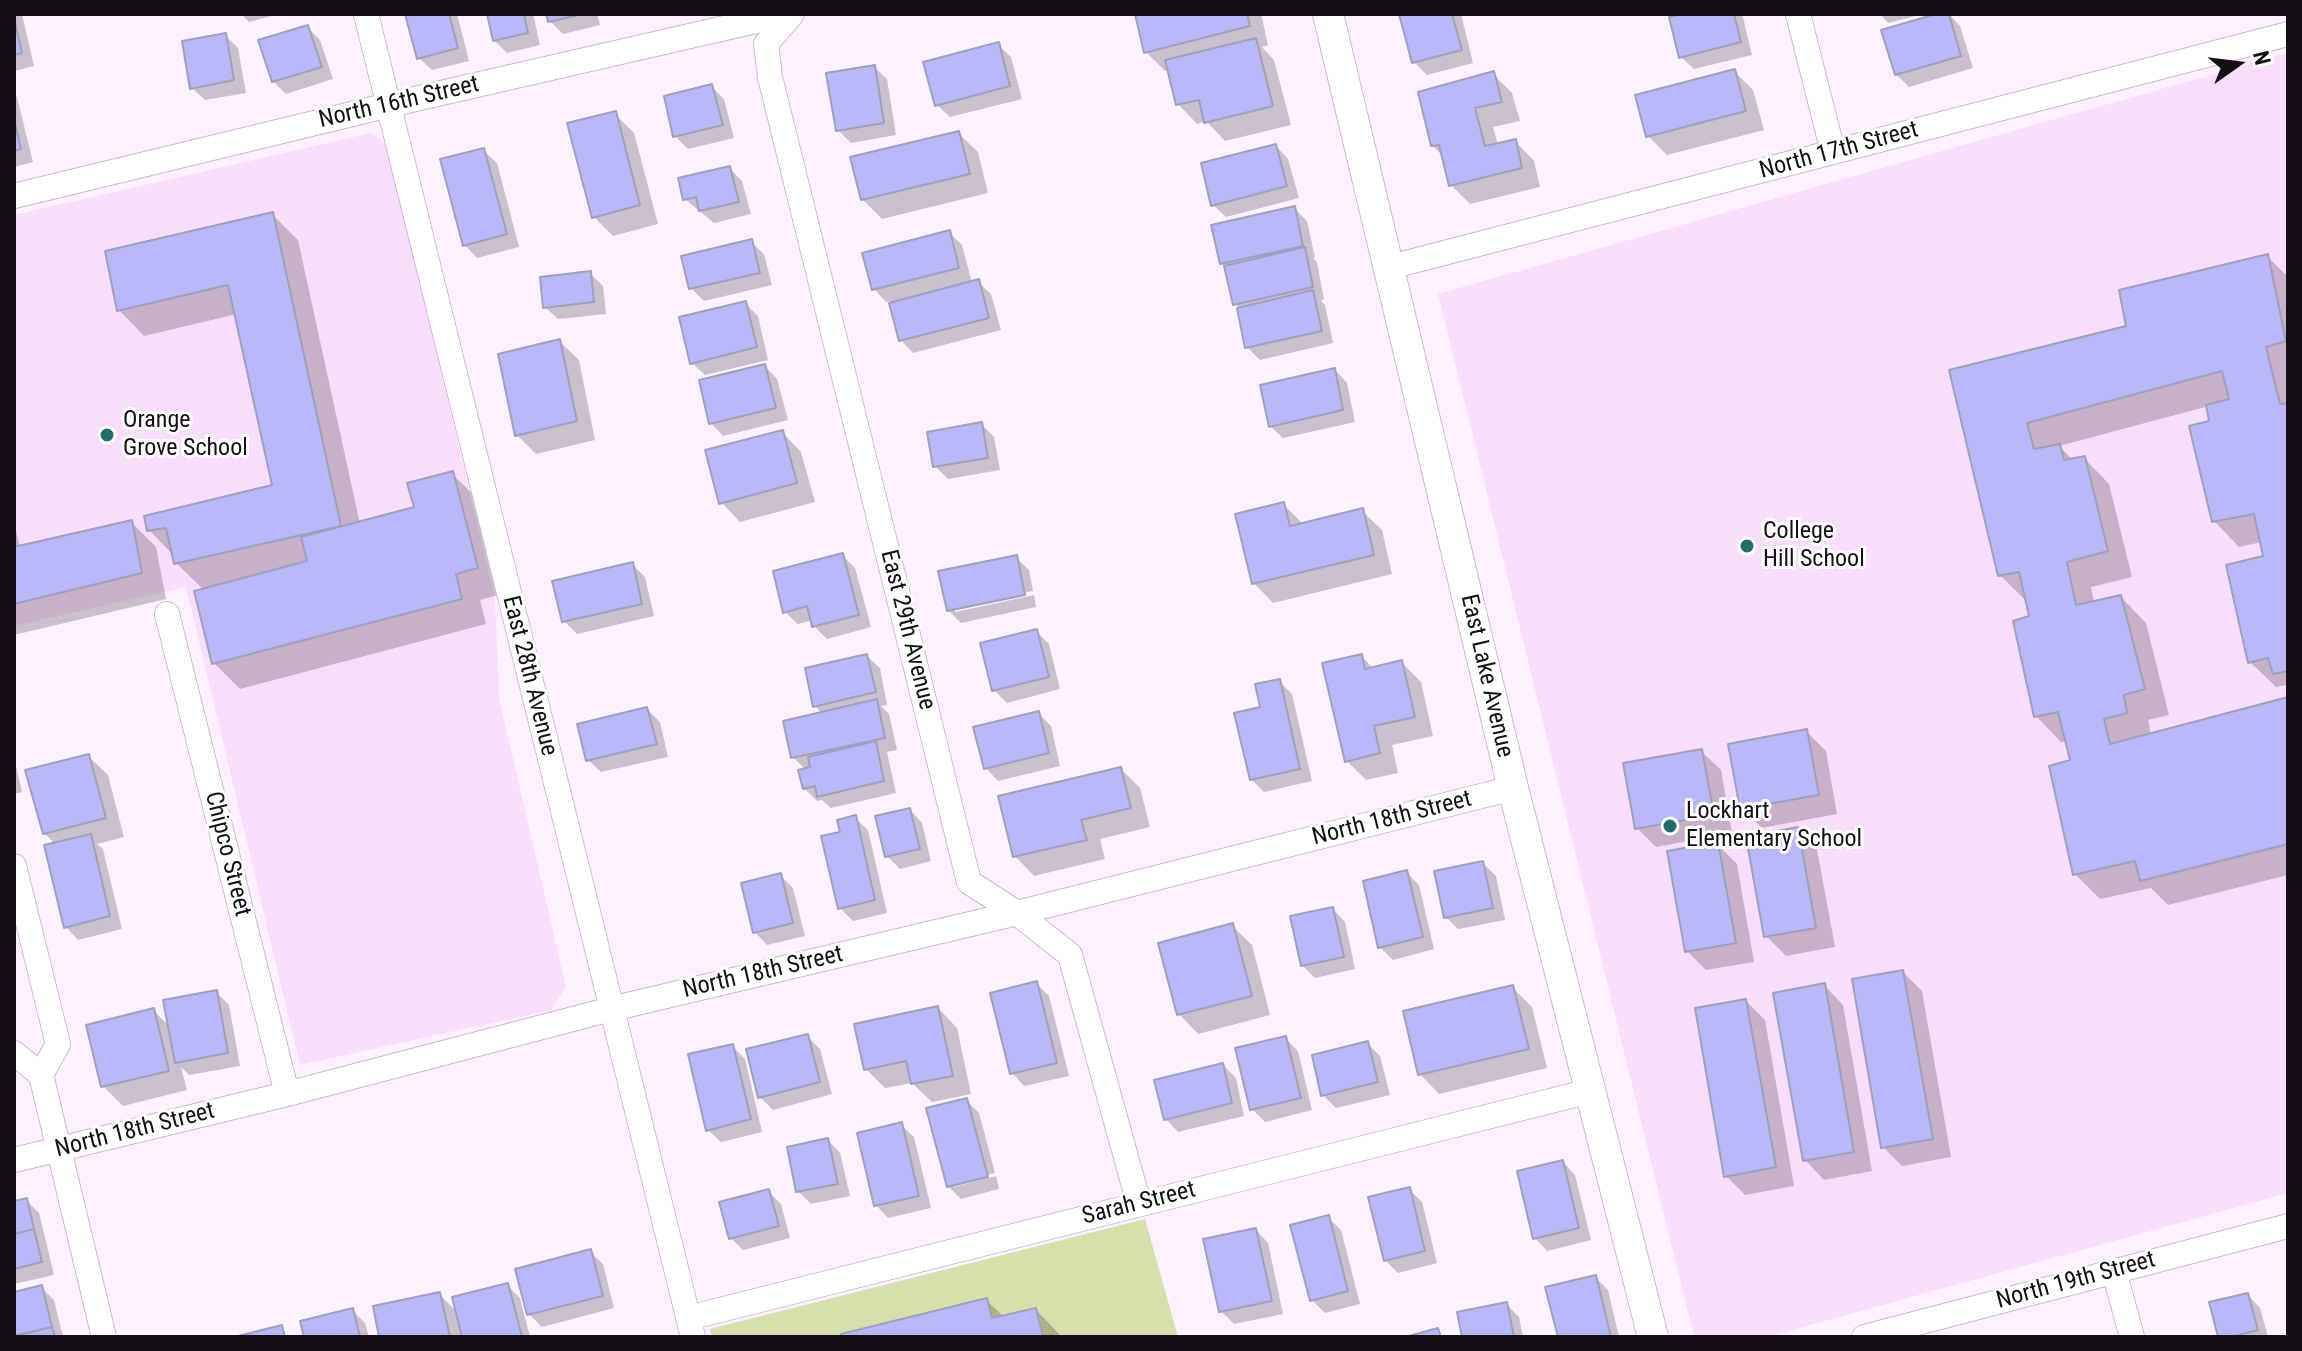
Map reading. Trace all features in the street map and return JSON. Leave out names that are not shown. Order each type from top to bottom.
[{"type":"street","name":"East 28th Avenue","points":[[366,14],[690,1328]]},
{"type":"street","name":"North 16th Street","points":[[14,196],[389,105],[786,14]]},
{"type":"street","name":"East 29th Avenue","points":[[792,14],[766,44],[770,77],[969,882],[1017,913],[1070,955],[1139,1204]]},
{"type":"street","name":"East Lake Avenue","points":[[1328,14],[1513,788],[1653,1337]]},
{"type":"street","points":[[1798,14],[1833,152]]},
{"type":"street","name":"North 17th Street","points":[[1390,267],[1833,152],[2282,28]]},
{"type":"street","name":"Chipco Street","points":[[167,614],[287,1094]]},
{"type":"street","name":"North 18th Street","points":[[14,1160],[287,1094],[611,1009],[1017,913],[1513,788]]},
{"type":"street","points":[[14,866],[58,1044],[41,1075]]},
{"type":"street","points":[[14,1053],[41,1075],[104,1337]]},
{"type":"street","name":"Sarah Street","points":[[690,1328],[1139,1204],[1590,1091]]},
{"type":"street","name":"North 19th Street","points":[[1864,1337],[2288,1226]]},
{"type":"street","points":[[2114,1271],[2132,1337]]},
{"type":"shaded area","points":[[2288,53],[2288,1193],[1767,1337],[1694,1337],[1438,294]]},
{"type":"shaded area","points":[[371,133],[386,144],[495,598],[499,698],[566,987],[551,1010],[300,1065],[186,587],[14,626],[14,215]]},
{"type":"green space","points":[[1145,1219],[1178,1337],[712,1337],[710,1329]]},
{"type":"building","points":[[405,14],[449,14],[458,48],[417,59]]},
{"type":"building","points":[[487,14],[524,14],[528,33],[493,41]]},
{"type":"building","points":[[546,14],[583,14],[548,22]]},
{"type":"building","points":[[1135,14],[1247,14],[1250,26],[1144,53]]},
{"type":"building","points":[[1399,14],[1452,14],[1462,50],[1412,63]]},
{"type":"building","points":[[1734,14],[1741,42],[1679,58],[1669,17]]},
{"type":"building","points":[[1936,14],[1949,14],[1961,56],[1895,75],[1881,30]]},
{"type":"building","points":[[14,18],[22,53],[14,55]]},
{"type":"building","points":[[308,25],[322,67],[272,82],[258,40]]},
{"type":"building","points":[[226,33],[234,80],[190,89],[182,41]]},
{"type":"building","points":[[1256,38],[1273,106],[1204,123],[1199,100],[1176,105],[1165,60]]},
{"type":"building","points":[[999,42],[1010,86],[935,106],[923,62]]},
{"type":"building","points":[[875,65],[884,123],[836,131],[826,73]]},
{"type":"building","points":[[1735,69],[1746,111],[1646,137],[1635,95]]},
{"type":"building","points":[[1494,71],[1502,102],[1475,108],[1485,146],[1516,139],[1522,168],[1449,186],[1439,145],[1431,146],[1418,92]]},
{"type":"building","points":[[712,84],[723,125],[673,137],[664,96]]},
{"type":"building","points":[[616,111],[640,205],[592,218],[567,123]]},
{"type":"building","points":[[14,119],[21,149],[14,151]]},
{"type":"building","points":[[959,131],[970,174],[861,200],[850,157]]},
{"type":"building","points":[[1276,144],[1287,186],[1211,206],[1201,163]]},
{"type":"building","points":[[484,148],[507,234],[463,246],[440,159]]},
{"type":"building","points":[[730,166],[739,202],[699,211],[696,197],[683,200],[678,178]]},
{"type":"building","points":[[1295,206],[1303,246],[1220,264],[1211,225]]},
{"type":"building","points":[[273,212],[341,526],[174,564],[166,528],[147,531],[144,516],[272,485],[228,285],[117,311],[105,251]]},
{"type":"building","points":[[950,230],[959,268],[872,290],[862,253]]},
{"type":"building","points":[[752,239],[760,273],[689,289],[681,256]]},
{"type":"building","points":[[1305,247],[1313,287],[1233,305],[1224,266]]},
{"type":"building","points":[[2268,254],[2286,341],[2266,347],[2280,404],[2288,403],[2288,671],[2273,674],[2268,658],[2248,663],[2226,565],[2263,556],[2254,514],[2212,522],[2189,426],[2209,421],[2206,405],[2229,399],[2222,371],[2027,423],[2034,449],[2060,444],[2064,460],[2085,456],[2108,551],[2067,562],[2076,605],[2121,595],[2145,689],[2124,695],[2127,713],[2104,719],[2110,744],[2288,697],[2288,844],[2140,881],[2135,861],[2073,875],[2049,766],[2070,760],[2058,712],[2034,717],[2013,621],[2029,616],[2019,572],[1998,576],[1949,370],[2126,326],[2119,290]]},
{"type":"building","points":[[591,271],[594,302],[543,308],[540,277]]},
{"type":"building","points":[[979,279],[989,318],[899,341],[889,303]]},
{"type":"building","points":[[1313,290],[1322,331],[1245,348],[1237,308]]},
{"type":"building","points":[[746,301],[757,347],[690,364],[679,317]]},
{"type":"building","points":[[560,339],[577,421],[515,436],[498,354]]},
{"type":"building","points":[[765,364],[776,408],[709,424],[699,380]]},
{"type":"building","points":[[1335,368],[1343,410],[1269,427],[1260,385]]},
{"type":"building","points":[[982,422],[988,458],[933,467],[927,432]]},
{"type":"building","points":[[783,430],[797,483],[719,504],[705,450]]},
{"type":"building","points":[[453,471],[478,568],[456,574],[462,599],[212,664],[194,591],[307,561],[301,537],[414,507],[407,483]]},
{"type":"building","points":[[1284,502],[1290,526],[1363,508],[1374,555],[1252,584],[1235,514]]},
{"type":"building","points":[[132,520],[142,573],[14,604],[14,547]]},
{"type":"building","points":[[843,553],[859,615],[812,627],[807,606],[783,613],[773,571]]},
{"type":"building","points":[[1017,555],[1025,595],[947,611],[938,571]]},
{"type":"building","points":[[633,562],[642,604],[562,622],[552,581]]},
{"type":"building","points":[[1037,629],[1049,677],[992,691],[980,643]]},
{"type":"building","points":[[867,654],[876,692],[813,707],[805,668]]},
{"type":"building","points":[[1362,654],[1365,669],[1402,660],[1415,717],[1374,726],[1380,753],[1345,762],[1322,663]]},
{"type":"building","points":[[1280,679],[1300,769],[1250,780],[1234,713],[1260,707],[1255,684]]},
{"type":"building","points":[[877,699],[885,738],[791,758],[783,721]]},
{"type":"building","points":[[647,707],[657,744],[586,761],[577,724]]},
{"type":"building","points":[[1039,711],[1049,753],[984,769],[973,727]]},
{"type":"building","points":[[1807,729],[1819,795],[1740,809],[1728,744]]},
{"type":"building","points":[[876,741],[884,781],[817,797],[815,786],[803,789],[798,770],[810,767],[808,757]]},
{"type":"building","points":[[1702,749],[1714,815],[1635,829],[1623,763]]},
{"type":"building","points":[[89,754],[106,818],[43,834],[25,770]]},
{"type":"building","points":[[1121,767],[1131,808],[1081,820],[1087,840],[1013,857],[998,796]]},
{"type":"building","points":[[910,808],[920,849],[885,857],[875,816]]},
{"type":"building","points":[[856,815],[875,900],[838,909],[821,836],[840,832],[837,820]]},
{"type":"building","points":[[1798,827],[1816,928],[1764,937],[1746,837]]},
{"type":"building","points":[[91,834],[110,916],[64,928],[44,845]]},
{"type":"building","points":[[1718,842],[1736,943],[1685,952],[1667,851]]},
{"type":"building","points":[[1483,861],[1493,908],[1444,918],[1434,871]]},
{"type":"building","points":[[1407,870],[1423,937],[1378,948],[1363,881]]},
{"type":"building","points":[[781,873],[793,923],[753,933],[741,883]]},
{"type":"building","points":[[1333,907],[1344,957],[1301,966],[1290,916]]},
{"type":"building","points":[[1233,923],[1252,996],[1177,1015],[1158,943]]},
{"type":"building","points":[[1903,970],[1933,1139],[1881,1148],[1852,979]]},
{"type":"building","points":[[1037,981],[1057,1063],[1010,1074],[990,993]]},
{"type":"building","points":[[1825,983],[1854,1152],[1803,1161],[1773,993]]},
{"type":"building","points":[[1513,985],[1529,1049],[1418,1075],[1403,1011]]},
{"type":"building","points":[[217,990],[228,1053],[175,1063],[163,1000]]},
{"type":"building","points":[[1746,999],[1776,1167],[1724,1177],[1695,1008]]},
{"type":"building","points":[[938,1006],[953,1076],[911,1084],[906,1061],[864,1070],[854,1024]]},
{"type":"building","points":[[154,1008],[169,1071],[101,1087],[86,1025]]},
{"type":"building","points":[[808,1034],[820,1082],[758,1098],[746,1049]]},
{"type":"building","points":[[1286,1036],[1301,1098],[1250,1110],[1235,1048]]},
{"type":"building","points":[[1368,1041],[1378,1082],[1321,1096],[1312,1055]]},
{"type":"building","points":[[733,1044],[751,1119],[706,1131],[688,1054]]},
{"type":"building","points":[[1223,1063],[1232,1103],[1164,1120],[1154,1080]]},
{"type":"building","points":[[967,1098],[988,1177],[947,1187],[926,1108]]},
{"type":"building","points":[[902,1122],[919,1196],[874,1206],[857,1133]]},
{"type":"building","points":[[828,1138],[838,1184],[796,1192],[787,1147]]},
{"type":"building","points":[[1563,1160],[1579,1228],[1533,1239],[1517,1171]]},
{"type":"building","points":[[1410,1187],[1425,1251],[1384,1261],[1368,1197]]},
{"type":"building","points":[[769,1189],[779,1226],[729,1239],[719,1202]]},
{"type":"building","points":[[27,1198],[34,1229],[14,1234],[14,1201]]},
{"type":"building","points":[[1329,1215],[1348,1291],[1310,1301],[1290,1225]]},
{"type":"building","points":[[1256,1228],[1272,1301],[1219,1312],[1203,1239]]},
{"type":"building","points":[[34,1229],[42,1262],[14,1269],[14,1234]]},
{"type":"building","points":[[591,1249],[603,1296],[527,1315],[515,1269]]},
{"type":"building","points":[[1596,1275],[1611,1337],[1558,1337],[1545,1287]]},
{"type":"building","points":[[508,1283],[522,1337],[462,1337],[452,1297]]},
{"type":"building","points":[[42,1285],[52,1327],[14,1336],[14,1292]]},
{"type":"building","points":[[440,1292],[450,1337],[379,1337],[373,1306]]},
{"type":"building","points":[[2248,1293],[2258,1330],[2218,1337],[2209,1302]]},
{"type":"building","points":[[987,1298],[992,1318],[1036,1308],[1043,1337],[842,1337],[841,1334]]},
{"type":"building","points":[[1507,1302],[1514,1337],[1462,1337],[1457,1312]]},
{"type":"building","points":[[353,1308],[360,1337],[304,1337],[300,1321]]},
{"type":"building","points":[[282,1325],[285,1337],[234,1337]]},
{"type":"building","points":[[52,1327],[55,1337],[14,1337],[14,1336]]},
{"type":"building","points":[[1438,1328],[1441,1337],[1405,1337]]},
{"type":"place","name":"Orange Grove School","points":[[107,435]]},
{"type":"place","name":"College Hill School","points":[[1747,546]]},
{"type":"place","name":"Lockhart Elementary School","points":[[1670,826]]}]
